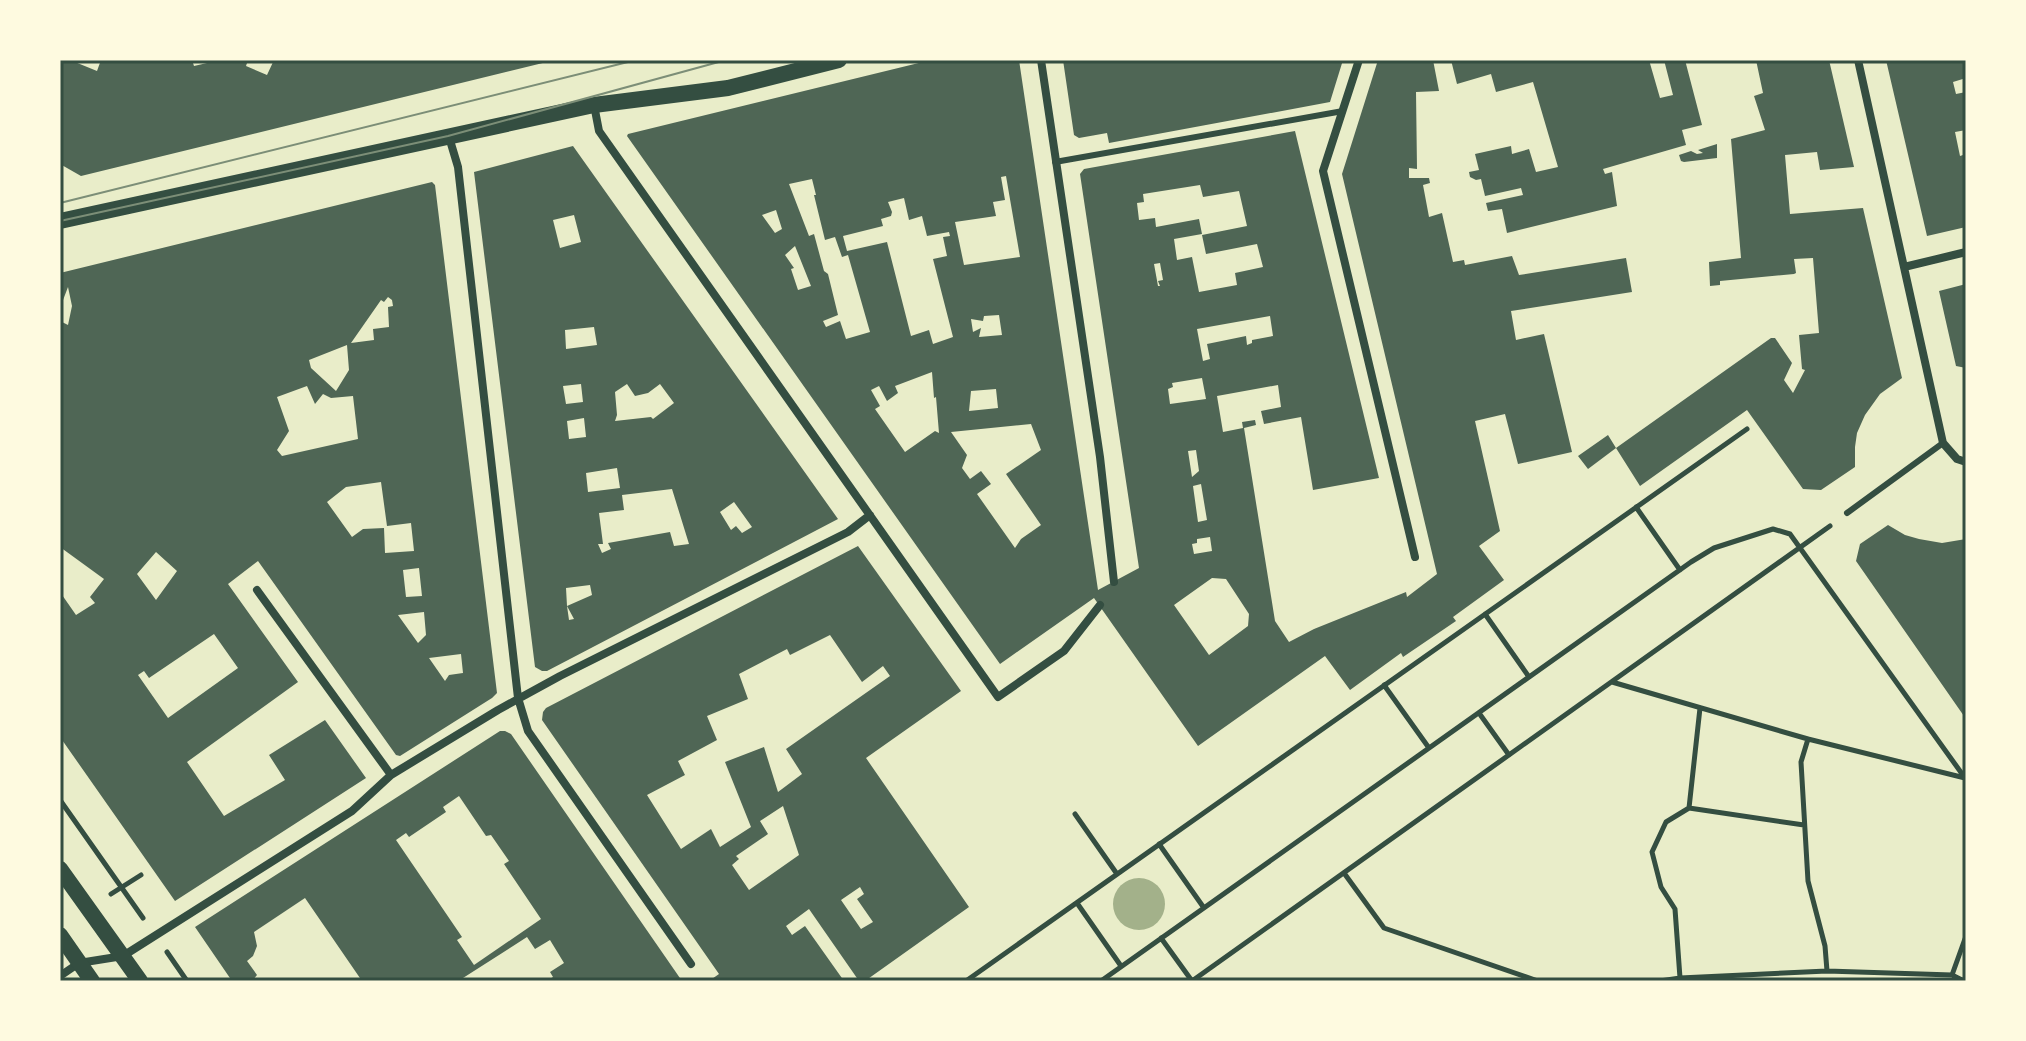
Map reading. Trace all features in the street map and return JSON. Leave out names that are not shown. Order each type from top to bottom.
[{"type":"main road","points":[[60,221],[594,105],[728,88],[839,60]]},
{"type":"main road","points":[[60,869],[140,981]]},
{"type":"main road","points":[[60,935],[92,981]]},
{"type":"street","points":[[1041,60],[1100,457],[1114,582]]},
{"type":"street","points":[[1359,60],[1323,171],[1415,557]]},
{"type":"street","points":[[1858,60],[1943,443],[1957,459],[1966,462]]},
{"type":"street","points":[[594,105],[599,131],[998,697],[1064,651],[1100,605]]},
{"type":"street","points":[[448,136],[458,167],[518,698],[528,731],[691,964]]},
{"type":"street","points":[[1904,267],[1966,252]]},
{"type":"street","points":[[60,976],[79,963],[123,956],[352,811],[391,775],[518,698],[848,532],[870,515]]},
{"type":"street","points":[[257,590],[391,775]]},
{"type":"lane","points":[[1055,162],[1343,111]]},
{"type":"lane","points":[[1847,513],[1943,443]]},
{"type":"path","points":[[966,981],[1747,429]]},
{"type":"path","points":[[1636,507],[1680,570]]},
{"type":"path","points":[[1161,938],[1192,981],[1847,513]]},
{"type":"path","points":[[1101,981],[1680,570],[1714,548],[1773,529],[1790,534],[1965,778]]},
{"type":"path","points":[[1485,614],[1529,677]]},
{"type":"path","points":[[1611,682],[1808,739],[1965,778]]},
{"type":"path","points":[[1384,685],[1429,748]]},
{"type":"path","points":[[1689,808],[1700,708]]},
{"type":"path","points":[[1479,713],[1509,755]]},
{"type":"path","points":[[1808,739],[1801,762],[1808,881],[1825,946],[1827,971]]},
{"type":"path","points":[[60,800],[187,981]]},
{"type":"path","points":[[1680,978],[1675,909],[1661,887],[1652,852],[1666,822],[1689,808],[1804,825]]},
{"type":"path","points":[[1075,814],[1117,874]]},
{"type":"path","points":[[1159,844],[1204,908]]},
{"type":"path","points":[[1344,873],[1384,928],[1538,981]]},
{"type":"path","points":[[1077,903],[1121,966]]},
{"type":"path","points":[[1952,975],[1966,936]]},
{"type":"path","points":[[1660,981],[1827,971],[1952,975],[1964,981]]},
{"type":"shaded area","points":[[1139,878],[1158,885],[1165,904],[1158,923],[1139,930],[1120,923],[1113,904],[1120,885]]},
{"type":"building","points":[[60,60],[70,60],[97,71],[101,60],[192,60],[194,66],[207,63],[207,60],[248,60],[246,66],[267,75],[274,60],[551,61],[81,176],[60,164]]},
{"type":"building","points":[[931,60],[1019,60],[1098,590],[1139,568],[1080,174],[1084,169],[1295,131],[1379,478],[1313,490],[1301,417],[1264,424],[1261,411],[1281,407],[1278,385],[1217,396],[1223,432],[1243,428],[1242,422],[1255,420],[1256,425],[1244,428],[1275,621],[1289,642],[1406,592],[1407,597],[1437,574],[1342,174],[1378,60],[1433,60],[1439,91],[1416,92],[1417,169],[1409,168],[1409,178],[1429,178],[1430,183],[1423,185],[1429,217],[1442,213],[1453,262],[1464,260],[1465,265],[1512,256],[1519,275],[1626,258],[1632,292],[1511,311],[1516,340],[1544,334],[1572,452],[1518,464],[1505,414],[1475,421],[1500,531],[1479,546],[1504,580],[1453,617],[1456,621],[1403,657],[1401,653],[1350,690],[1325,656],[1198,746],[1094,598],[1000,664],[628,134]],"holes":[[[1006,176],[1020,257],[964,265],[955,222],[996,216],[993,202],[1005,200],[1001,177]],[[812,179],[825,240],[835,237],[842,257],[848,255],[870,332],[846,339],[840,321],[826,327],[823,321],[838,315],[814,234],[809,236],[789,184]],[[1200,185],[1203,197],[1239,191],[1247,226],[1202,235],[1206,254],[1257,244],[1263,267],[1235,273],[1237,285],[1199,292],[1192,257],[1177,260],[1174,239],[1202,234],[1199,219],[1156,227],[1155,218],[1139,220],[1137,203],[1144,202],[1143,194]],[[904,198],[909,220],[922,216],[927,236],[949,232],[950,236],[943,237],[947,256],[933,259],[953,337],[933,344],[929,330],[911,336],[887,242],[847,251],[843,236],[883,226],[881,219],[891,216],[888,202]],[[776,210],[782,229],[775,233],[762,215]],[[795,246],[811,286],[798,290],[791,269],[794,268],[785,255]],[[1160,263],[1163,280],[1158,281],[1158,286],[1154,264]],[[999,315],[1002,335],[979,337],[981,328],[973,332],[971,319],[983,321],[984,316]],[[1270,316],[1273,336],[1252,340],[1247,345],[1246,336],[1207,344],[1210,359],[1203,361],[1197,329]],[[932,372],[939,433],[935,431],[905,452],[875,409],[880,406],[871,390],[879,386],[887,401],[898,393],[895,386]],[[1202,378],[1206,399],[1170,404],[1168,389],[1173,387],[1172,383]],[[996,389],[998,408],[969,411],[971,391]],[[1031,424],[1041,450],[1006,474],[1041,525],[1021,539],[1015,548],[977,494],[991,484],[981,471],[970,479],[962,468],[967,455],[951,432]],[[1196,450],[1199,471],[1192,477],[1188,451]],[[1201,484],[1207,520],[1198,522],[1193,486]],[[1210,537],[1212,551],[1194,554],[1192,544],[1197,543],[1197,539]],[[1212,578],[1226,579],[1249,614],[1248,626],[1209,655],[1174,605]]]},
{"type":"building","points":[[1063,60],[1343,60],[1330,102],[1109,143],[1107,133],[1079,138],[1074,135]]},
{"type":"building","points":[[1451,60],[1649,60],[1660,98],[1673,95],[1664,60],[1685,60],[1702,125],[1682,130],[1686,145],[1603,169],[1605,174],[1612,172],[1617,206],[1507,233],[1502,209],[1488,211],[1486,203],[1523,195],[1521,188],[1485,196],[1481,179],[1470,177],[1469,172],[1479,170],[1475,154],[1511,146],[1512,154],[1529,149],[1536,172],[1558,167],[1533,82],[1496,92],[1491,74],[1457,84]]},
{"type":"building","points":[[1756,60],[1829,60],[1854,167],[1820,170],[1817,152],[1785,155],[1790,214],[1863,208],[1902,378],[1880,394],[1865,415],[1857,433],[1855,467],[1821,490],[1803,489],[1747,410],[1640,486],[1616,448],[1771,338],[1775,338],[1792,363],[1784,380],[1793,393],[1805,370],[1802,369],[1799,335],[1819,333],[1813,258],[1794,259],[1794,274],[1720,281],[1720,285],[1710,286],[1709,262],[1741,258],[1731,139],[1765,130],[1754,96],[1763,93]]},
{"type":"building","points":[[1886,60],[1964,60],[1966,78],[1953,82],[1956,94],[1966,92],[1966,130],[1955,132],[1960,156],[1966,154],[1966,227],[1927,236]]},
{"type":"building","points":[[1717,144],[1717,158],[1681,161],[1679,155],[1691,151],[1703,153],[1698,150]]},
{"type":"building","points":[[573,146],[838,519],[547,671],[535,667],[474,172]],"holes":[[[574,215],[581,242],[560,248],[553,220]],[[594,327],[597,345],[566,349],[565,330]],[[581,384],[583,402],[566,404],[563,386]],[[627,384],[635,396],[648,393],[660,384],[674,403],[653,419],[615,421],[615,392]],[[584,418],[586,437],[569,439],[567,421]],[[617,468],[620,488],[588,492],[586,473]],[[672,489],[689,544],[674,546],[670,532],[608,543],[611,549],[602,553],[598,544],[603,544],[599,513],[624,510],[622,495]],[[734,502],[752,527],[742,533],[736,526],[731,530],[720,512]],[[590,585],[592,595],[567,606],[566,588]]]},
{"type":"building","points":[[432,182],[435,185],[497,693],[400,756],[396,755],[258,561],[228,584],[298,682],[187,762],[224,816],[285,780],[269,755],[325,720],[366,778],[175,901],[60,737],[60,592],[76,615],[95,603],[90,597],[104,579],[60,547],[60,321],[68,325],[72,306],[68,287],[60,308],[60,273]],"holes":[[[388,297],[392,300],[393,306],[388,307],[389,327],[373,329],[374,340],[351,343],[381,300],[384,302]],[[347,345],[349,370],[336,391],[311,368],[309,360]],[[307,386],[315,404],[323,394],[331,398],[353,396],[358,439],[282,456],[277,450],[289,431],[277,397]],[[381,482],[387,526],[411,523],[414,551],[385,553],[384,528],[363,529],[352,537],[327,502],[346,487]],[[156,552],[177,571],[156,600],[137,574]],[[419,568],[422,596],[406,597],[403,570]],[[424,612],[426,635],[418,643],[398,615]],[[214,634],[238,668],[168,718],[138,675],[144,671],[149,678]],[[461,654],[463,673],[449,675],[445,681],[429,658]]]},
{"type":"building","points":[[1966,284],[1966,368],[1956,366],[1939,291]]},
{"type":"building","points":[[1608,435],[1616,448],[1588,469],[1578,456]]},
{"type":"building","points":[[1888,525],[1919,539],[1942,543],[1966,539],[1966,719],[1856,561],[1860,544]]},
{"type":"building","points":[[858,546],[961,691],[866,758],[969,907],[865,981],[859,981],[809,909],[786,926],[792,935],[805,926],[844,981],[709,981],[719,974],[542,720],[546,708]],"holes":[[[830,635],[862,682],[883,666],[890,676],[786,749],[802,774],[778,792],[764,747],[725,762],[751,827],[720,847],[711,829],[681,849],[647,795],[685,775],[678,761],[717,740],[707,716],[748,699],[739,674],[787,649],[790,655]],[[783,806],[799,855],[749,890],[732,865],[739,859],[736,856],[768,834],[760,821]],[[860,887],[864,894],[857,899],[873,922],[861,929],[841,900]]]},
{"type":"building","points":[[500,731],[505,731],[511,734],[682,981],[547,981],[553,977],[550,972],[564,963],[550,940],[535,949],[527,937],[463,978],[465,981],[362,981],[305,898],[254,932],[257,946],[247,961],[257,975],[252,981],[232,981],[195,927]],"holes":[[[459,796],[486,836],[491,835],[509,861],[504,864],[541,919],[474,965],[457,940],[462,937],[396,840],[406,833],[409,837],[446,812],[443,807]]]},
{"type":"tram line","points":[[60,203],[636,60]]},
{"type":"tram line","points":[[60,221],[448,136],[726,60]]}]
